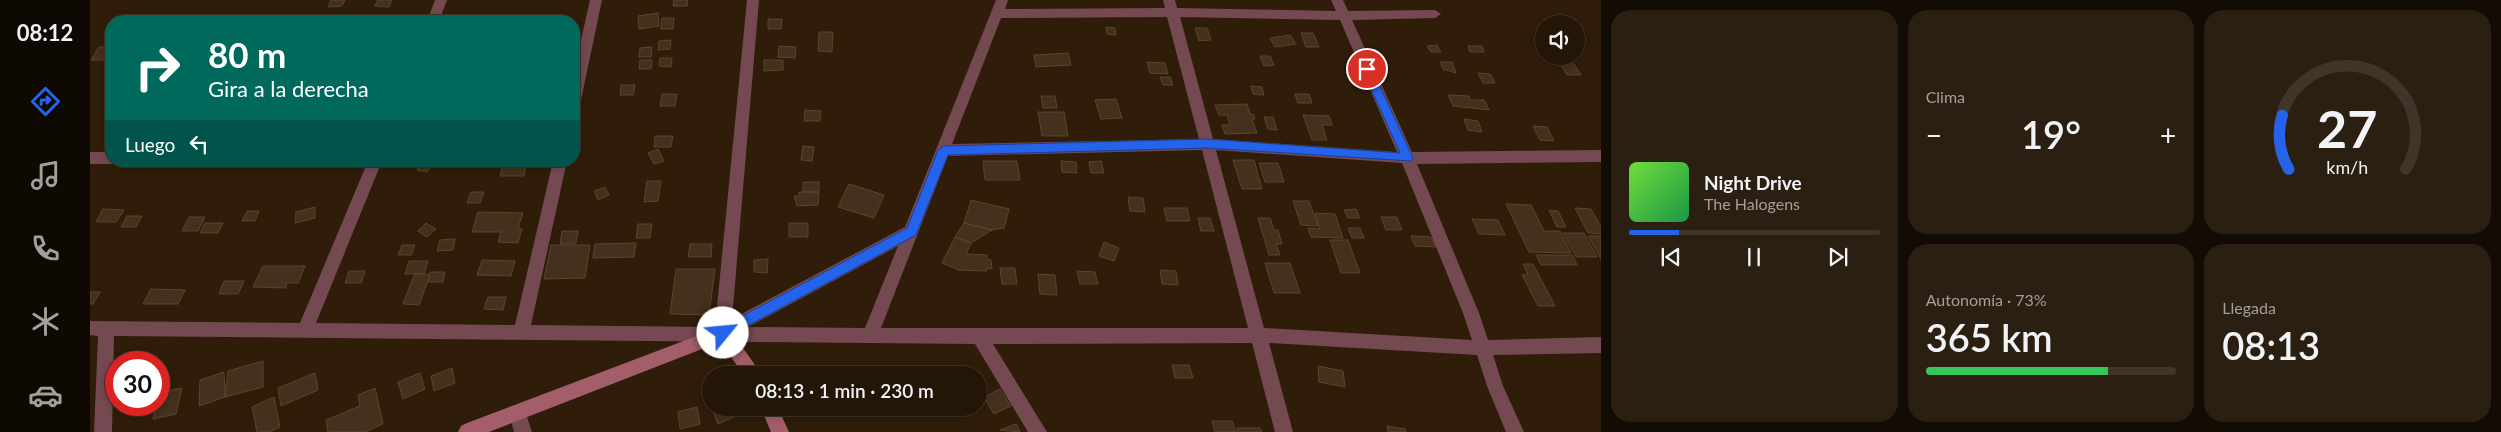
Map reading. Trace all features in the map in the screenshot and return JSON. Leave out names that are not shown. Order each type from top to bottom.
[{"type":"street","points":[[435,15],[441,0]]},
{"type":"street","points":[[580,73],[596,0]]},
{"type":"street","points":[[747,366],[723,333],[753,0]]},
{"type":"street","points":[[870,336],[1002,0]]},
{"type":"street","points":[[1337,0],[1408,158],[1471,313],[1495,386],[1516,432]]},
{"type":"street","points":[[998,14],[1171,6],[1343,16],[1435,14]]},
{"type":"street","points":[[1171,6],[1284,432]]},
{"type":"street","points":[[944,150],[1207,144],[1408,158],[1601,156]]},
{"type":"street","points":[[90,158],[105,158]]},
{"type":"street","points":[[305,330],[373,167]]},
{"type":"street","points":[[521,332],[559,167]]},
{"type":"street","points":[[468,432],[723,333],[912,231]]},
{"type":"street","points":[[103,432],[98,328],[979,337],[1257,335],[1483,348],[1601,345]]},
{"type":"street","points":[[979,337],[1038,432]]},
{"type":"street","points":[[518,414],[522,432]]},
{"type":"street","points":[[773,416],[780,432]]},
{"type":"building","points":[[331,0],[345,0],[342,6],[328,7]]},
{"type":"building","points":[[378,0],[392,0],[389,7],[375,6]]},
{"type":"building","points":[[674,0],[688,0],[687,6],[673,6]]},
{"type":"building","points":[[658,13],[659,26],[639,29],[638,16]]},
{"type":"building","points":[[662,18],[674,18],[673,29],[661,29]]},
{"type":"building","points":[[768,19],[782,19],[781,29],[768,29]]},
{"type":"building","points":[[1106,27],[1115,28],[1116,35],[1107,34]]},
{"type":"building","points":[[1195,28],[1207,28],[1211,40],[1199,41]]},
{"type":"building","points":[[819,32],[833,32],[832,52],[818,51]]},
{"type":"building","points":[[1301,33],[1313,33],[1319,47],[1306,47]]},
{"type":"building","points":[[1290,35],[1296,44],[1275,47],[1270,38]]},
{"type":"building","points":[[671,40],[670,49],[658,50],[659,41]]},
{"type":"building","points":[[1437,45],[1441,52],[1431,52],[1427,46]]},
{"type":"building","points":[[779,46],[796,47],[795,58],[778,57]]},
{"type":"building","points":[[1468,46],[1482,46],[1484,52],[1470,52]]},
{"type":"building","points":[[99,47],[105,47],[105,60],[91,60]]},
{"type":"building","points":[[652,47],[651,57],[639,57],[640,48]]},
{"type":"building","points":[[1068,53],[1071,65],[1036,67],[1034,55]]},
{"type":"building","points":[[1260,56],[1270,56],[1274,65],[1264,66]]},
{"type":"building","points":[[660,58],[672,58],[671,67],[659,66]]},
{"type":"building","points":[[640,60],[652,60],[651,69],[639,69]]},
{"type":"building","points":[[764,60],[783,60],[783,70],[764,71]]},
{"type":"building","points":[[1147,62],[1165,63],[1168,74],[1150,73]]},
{"type":"building","points":[[1440,62],[1452,62],[1456,73],[1443,69]]},
{"type":"building","points":[[1561,65],[1574,65],[1581,75],[1567,75]]},
{"type":"building","points":[[1478,73],[1490,74],[1495,83],[1483,83]]},
{"type":"building","points":[[1160,77],[1170,77],[1173,85],[1163,85]]},
{"type":"building","points":[[621,85],[635,85],[633,95],[620,95]]},
{"type":"building","points":[[1251,86],[1262,87],[1264,95],[1253,94]]},
{"type":"building","points":[[662,94],[677,94],[675,106],[660,106]]},
{"type":"building","points":[[1295,94],[1309,94],[1312,103],[1298,103]]},
{"type":"building","points":[[1448,95],[1469,96],[1470,100],[1484,100],[1489,110],[1453,106]]},
{"type":"building","points":[[1041,96],[1055,96],[1057,108],[1043,108]]},
{"type":"building","points":[[1116,99],[1122,118],[1101,119],[1095,100]]},
{"type":"building","points":[[1247,104],[1250,114],[1253,114],[1255,119],[1252,119],[1257,133],[1225,134],[1222,125],[1230,125],[1227,115],[1219,115],[1215,105]]},
{"type":"building","points":[[805,110],[821,111],[820,121],[804,121]]},
{"type":"building","points":[[1038,112],[1064,112],[1068,136],[1042,136]]},
{"type":"building","points":[[1303,115],[1329,116],[1332,125],[1322,125],[1327,140],[1312,140]]},
{"type":"building","points":[[1264,117],[1273,117],[1277,130],[1268,129]]},
{"type":"building","points":[[1464,119],[1478,121],[1482,132],[1468,130]]},
{"type":"building","points":[[1533,126],[1547,127],[1554,141],[1540,140]]},
{"type":"building","points":[[655,136],[673,136],[671,147],[654,147]]},
{"type":"building","points":[[803,146],[814,147],[812,161],[801,160]]},
{"type":"building","points":[[658,149],[664,161],[654,164],[648,153]]},
{"type":"building","points":[[1233,160],[1254,160],[1262,189],[1242,189]]},
{"type":"building","points":[[983,161],[1017,161],[1020,180],[985,180]]},
{"type":"building","points":[[1061,161],[1076,162],[1077,173],[1062,172]]},
{"type":"building","points":[[1101,161],[1104,173],[1091,173],[1089,162]]},
{"type":"building","points":[[1259,163],[1278,163],[1284,182],[1265,182]]},
{"type":"building","points":[[419,167],[430,167],[427,172],[417,170]]},
{"type":"building","points":[[502,167],[526,167],[524,176],[500,176]]},
{"type":"building","points":[[647,181],[661,181],[658,201],[644,202]]},
{"type":"building","points":[[803,182],[819,182],[819,192],[803,192]]},
{"type":"building","points":[[849,184],[884,195],[874,218],[838,207]]},
{"type":"building","points":[[605,187],[609,195],[598,200],[594,191]]},
{"type":"building","points":[[471,192],[484,192],[480,203],[467,203]]},
{"type":"building","points":[[799,192],[819,192],[818,205],[797,206],[794,196],[799,196]]},
{"type":"building","points":[[1128,197],[1143,198],[1145,212],[1130,211]]},
{"type":"building","points":[[971,200],[1009,209],[1004,228],[992,230],[964,223]]},
{"type":"building","points":[[1293,201],[1309,201],[1318,226],[1301,225]]},
{"type":"building","points":[[1506,204],[1531,205],[1544,231],[1560,231],[1571,253],[1529,252]]},
{"type":"building","points":[[315,207],[315,218],[295,223],[296,212]]},
{"type":"building","points":[[1164,208],[1187,208],[1190,221],[1167,221]]},
{"type":"building","points":[[1575,208],[1591,209],[1601,227],[1601,234],[1588,233]]},
{"type":"building","points":[[103,209],[124,210],[116,222],[96,222]]},
{"type":"building","points":[[1356,209],[1360,218],[1348,218],[1344,210]]},
{"type":"building","points":[[1549,210],[1558,211],[1566,227],[1557,227]]},
{"type":"building","points":[[247,211],[259,211],[255,221],[242,221]]},
{"type":"building","points":[[478,212],[523,213],[518,228],[522,229],[518,243],[498,242],[501,232],[472,232]]},
{"type":"building","points":[[1315,213],[1335,214],[1343,238],[1311,237],[1308,228],[1320,229]]},
{"type":"building","points":[[127,216],[142,216],[136,227],[121,227]]},
{"type":"building","points":[[189,217],[205,217],[198,231],[182,231]]},
{"type":"building","points":[[1381,217],[1397,217],[1402,230],[1386,230]]},
{"type":"building","points":[[1198,218],[1210,218],[1214,231],[1201,231]]},
{"type":"building","points":[[1258,218],[1270,218],[1274,230],[1278,230],[1282,244],[1276,244],[1280,255],[1269,255]]},
{"type":"building","points":[[1472,219],[1498,220],[1505,235],[1479,234]]},
{"type":"building","points":[[205,223],[223,223],[218,233],[200,233]]},
{"type":"building","points":[[426,223],[436,229],[427,237],[418,231]]},
{"type":"building","points":[[789,223],[808,223],[808,237],[789,237]]},
{"type":"building","points":[[964,223],[992,230],[971,243],[955,237]]},
{"type":"building","points":[[638,224],[652,224],[650,238],[636,238]]},
{"type":"building","points":[[1348,228],[1360,228],[1364,238],[1352,238]]},
{"type":"building","points":[[562,231],[578,231],[576,243],[560,244]]},
{"type":"building","points":[[1563,233],[1584,233],[1597,257],[1576,257]]},
{"type":"building","points":[[1411,236],[1431,237],[1436,247],[1415,246]]},
{"type":"building","points":[[1588,236],[1601,236],[1601,259]]},
{"type":"building","points":[[955,237],[971,243],[966,254],[987,255],[987,259],[991,260],[992,269],[987,268],[987,271],[959,270],[942,263]]},
{"type":"building","points":[[455,239],[453,250],[437,251],[440,240]]},
{"type":"building","points":[[1330,240],[1348,240],[1360,273],[1341,273]]},
{"type":"building","points":[[1104,242],[1119,248],[1114,261],[1099,256]]},
{"type":"building","points":[[636,243],[634,257],[593,258],[595,244]]},
{"type":"building","points":[[690,244],[712,244],[711,257],[688,257]]},
{"type":"building","points":[[402,245],[415,245],[411,255],[398,255]]},
{"type":"building","points":[[551,245],[590,245],[585,278],[544,279]]},
{"type":"building","points":[[1536,255],[1572,255],[1577,265],[1541,265]]},
{"type":"building","points":[[768,259],[767,273],[754,272],[754,260]]},
{"type":"building","points":[[482,260],[515,261],[511,276],[477,275]]},
{"type":"building","points":[[409,261],[428,261],[424,274],[405,274]]},
{"type":"building","points":[[1265,263],[1290,263],[1300,293],[1274,293]]},
{"type":"building","points":[[1523,264],[1533,264],[1555,306],[1538,306],[1522,275],[1528,274]]},
{"type":"building","points":[[263,266],[305,266],[298,283],[286,283],[286,288],[253,287]]},
{"type":"building","points":[[1000,268],[1015,268],[1017,284],[1002,284]]},
{"type":"building","points":[[676,269],[715,269],[709,315],[670,314]]},
{"type":"building","points":[[1160,270],[1176,271],[1178,285],[1162,284]]},
{"type":"building","points":[[349,271],[365,271],[361,283],[345,283]]},
{"type":"building","points":[[1077,271],[1095,272],[1098,284],[1080,284]]},
{"type":"building","points":[[430,272],[445,272],[443,282],[428,282]]},
{"type":"building","points":[[415,273],[430,275],[419,305],[403,304]]},
{"type":"building","points":[[1038,274],[1055,275],[1057,295],[1040,294]]},
{"type":"building","points":[[224,281],[244,281],[238,294],[219,294]]},
{"type":"building","points":[[151,289],[185,290],[178,304],[143,304]]},
{"type":"building","points":[[90,292],[100,292],[93,304],[90,304]]},
{"type":"building","points":[[488,297],[506,297],[503,310],[484,309]]},
{"type":"building","points":[[263,361],[263,387],[225,397],[228,371]]},
{"type":"building","points":[[1172,365],[1189,365],[1193,378],[1175,378]]},
{"type":"building","points":[[1318,366],[1343,371],[1345,387],[1319,382]]},
{"type":"building","points":[[452,368],[455,383],[434,391],[431,376]]},
{"type":"building","points":[[224,372],[225,397],[199,406],[200,380]]},
{"type":"building","points":[[315,373],[318,390],[281,406],[278,388]]},
{"type":"building","points":[[420,373],[425,389],[403,399],[398,382]]},
{"type":"building","points":[[182,388],[176,414],[170,415],[170,390]]},
{"type":"building","points":[[375,388],[383,424],[365,432],[328,432],[326,420],[360,406],[358,395]]},
{"type":"building","points":[[1000,389],[1011,406],[994,414],[987,402],[987,396]]},
{"type":"building","points":[[274,397],[280,427],[269,432],[257,432],[252,407]]},
{"type":"building","points":[[697,407],[700,424],[680,429],[678,412]]},
{"type":"building","points":[[154,416],[167,416],[153,419]]},
{"type":"building","points":[[715,416],[736,416],[718,424]]},
{"type":"building","points":[[1212,421],[1232,421],[1236,432],[1215,432]]},
{"type":"building","points":[[1016,424],[1020,432],[1000,430]]},
{"type":"building","points":[[1387,426],[1405,429],[1406,432],[1388,432]]},
{"type":"building","points":[[1237,428],[1260,428],[1262,432],[1238,432]]},
{"type":"route","points":[[723,333],[912,231],[944,150],[1207,144],[1408,158],[1367,69]]}]
